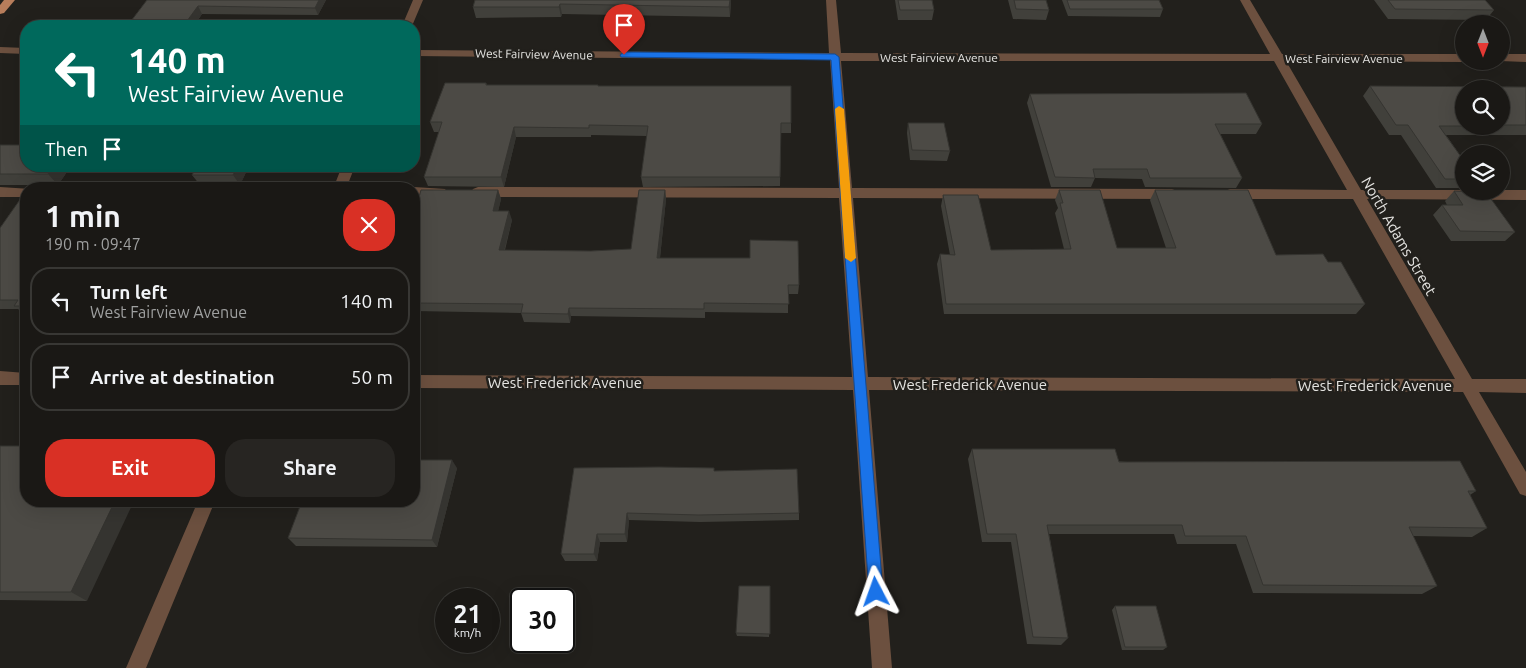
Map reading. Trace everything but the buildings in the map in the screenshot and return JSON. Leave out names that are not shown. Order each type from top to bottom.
[{"type":"main road","points":[[0,11],[10,0]]},
{"type":"street","points":[[410,20],[418,0]]},
{"type":"street","points":[[831,0],[882,668]]},
{"type":"street","name":"North Adams Street","points":[[1244,0],[1526,488]]},
{"type":"street","points":[[0,50],[20,51]]},
{"type":"street","name":"West Fairview Avenue","points":[[420,53],[835,57],[1455,58]]},
{"type":"street","points":[[1510,58],[1526,58]]},
{"type":"street","points":[[0,192],[20,192]]},
{"type":"street","points":[[420,192],[1190,194]]},
{"type":"street","points":[[1219,194],[1526,195]]},
{"type":"street","points":[[0,378],[20,379]]},
{"type":"street","name":"West Frederick Avenue","points":[[420,382],[1526,386]]},
{"type":"street","points":[[136,668],[204,507]]},
{"type":"slow traffic","points":[[839,109],[851,258]]},
{"type":"route","points":[[624,55],[835,57],[876,592]]}]
